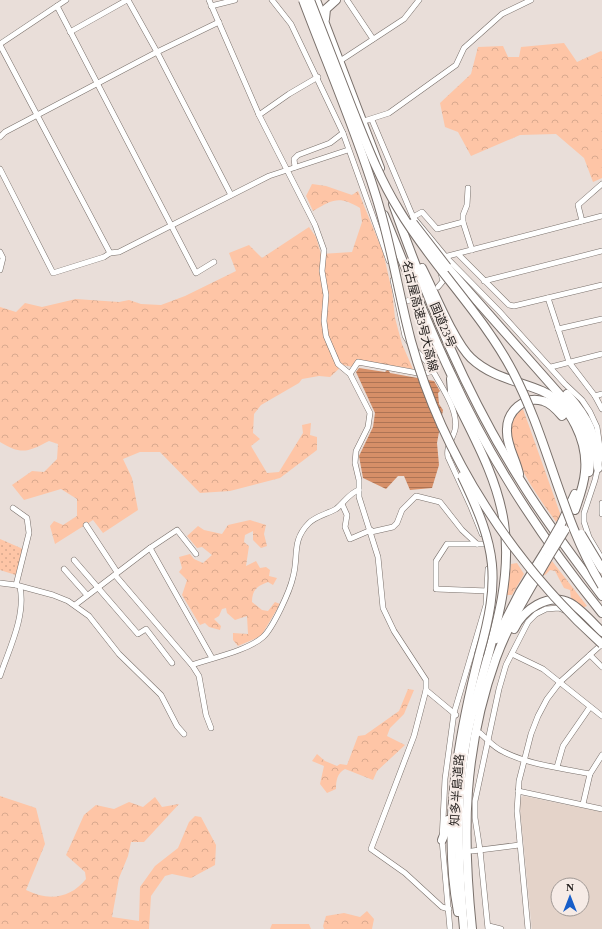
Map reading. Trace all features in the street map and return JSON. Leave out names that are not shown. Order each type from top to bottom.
[{"type":"highway","name":"国道23号","points":[[302,0],[365,168],[451,374],[480,432],[517,496],[551,547],[602,613]]},
{"type":"highway","name":"名古屋高速3号大高線","points":[[302,0],[376,194],[394,263],[411,341],[432,405],[459,460],[502,532],[551,593],[602,643]]},
{"type":"highway","name":"名古屋高速3号大高線","points":[[310,0],[366,144],[381,178],[399,210],[434,262],[475,313],[503,355],[530,410],[556,485],[579,543],[602,586]]},
{"type":"highway","name":"国道23号","points":[[316,0],[340,61],[368,120],[399,220],[431,302],[472,394],[522,484],[602,596]]},
{"type":"highway","points":[[328,31],[325,17],[326,9],[336,0]]},
{"type":"highway","points":[[399,210],[412,223],[447,267],[578,406],[590,424],[594,438],[598,468]]},
{"type":"highway","points":[[399,220],[456,335],[469,356],[488,371],[544,392],[558,402],[570,416],[580,438],[585,464],[585,473],[575,510]]},
{"type":"highway","points":[[484,669],[494,644],[520,592],[583,497],[589,472],[590,453],[588,438],[576,413],[533,359]]},
{"type":"highway","points":[[451,374],[452,392],[494,483],[504,523],[506,548],[503,590],[484,669]]},
{"type":"highway","points":[[522,484],[508,438],[508,421],[516,408],[521,404],[529,401],[543,401],[556,408],[567,422],[574,435],[580,453],[580,471],[577,487],[563,527]]},
{"type":"highway","points":[[432,405],[452,456],[478,509],[491,548],[494,578],[493,596],[468,701],[457,759],[452,821],[453,876],[460,929]]},
{"type":"highway","points":[[556,485],[584,540],[602,569]]},
{"type":"highway","name":"知多半島道路","points":[[472,929],[466,833],[469,768],[479,713],[496,657],[518,608],[547,553]]},
{"type":"highway","points":[[551,593],[559,606],[602,650]]},
{"type":"highway","points":[[496,657],[509,642],[517,623],[525,614],[542,602],[562,601],[570,603],[602,632]]},
{"type":"highway","name":"知多半島道路","points":[[464,929],[459,855],[459,798],[467,736],[484,669]]},
{"type":"highway","points":[[442,840],[447,828],[452,756],[463,710],[468,701]]},
{"type":"street","points":[[66,0],[0,44],[36,116],[110,253]]},
{"type":"street","points":[[70,32],[127,0],[157,52],[231,195]]},
{"type":"street","points":[[209,0],[260,115],[315,225],[324,250],[322,271],[326,295],[324,321],[326,336],[338,364],[350,374],[370,413],[368,427],[356,451],[355,463],[359,497],[371,531],[381,576],[383,608],[394,631],[426,680],[426,690],[414,736],[371,849],[405,873],[442,907],[449,909]]},
{"type":"street","points":[[211,6],[235,0]]},
{"type":"street","points":[[272,0],[291,24],[318,77],[343,133],[389,260],[397,304],[409,344],[426,360],[433,371],[456,418],[455,430],[447,450],[448,457],[472,507],[485,544],[488,566],[488,591],[483,620],[456,714],[445,779],[442,840],[445,850],[450,929]]},
{"type":"street","points":[[346,0],[373,39]]},
{"type":"street","points":[[340,61],[404,19],[419,0]]},
{"type":"street","points":[[531,0],[502,14],[464,48],[456,65],[389,113],[368,120],[413,217],[446,257],[551,367],[565,384],[582,400],[590,412],[597,427],[601,454],[584,513],[584,522],[589,537],[602,559]]},
{"type":"street","points":[[57,6],[196,273],[214,262]]},
{"type":"street","points":[[0,137],[36,116],[157,52],[220,22]]},
{"type":"street","points":[[260,115],[289,94],[318,77]]},
{"type":"street","points":[[295,167],[294,159],[298,155],[330,143],[343,133]]},
{"type":"street","points":[[0,169],[53,273],[104,257],[110,253],[119,252],[269,176],[348,150]]},
{"type":"street","points":[[582,221],[578,205],[602,184]]},
{"type":"street","points":[[468,188],[467,205],[463,215],[463,222],[472,250]]},
{"type":"street","points":[[413,217],[422,212],[437,228],[463,222]]},
{"type":"street","points":[[438,287],[443,281],[436,259],[602,216]]},
{"type":"street","points":[[484,281],[602,251]]},
{"type":"street","points":[[0,252],[4,258],[0,270]]},
{"type":"street","points":[[458,254],[509,305],[514,306],[602,285]]},
{"type":"street","points":[[548,298],[569,362],[595,396],[602,409]]},
{"type":"street","points":[[397,304],[410,300]]},
{"type":"street","points":[[558,329],[602,319]]},
{"type":"street","points":[[551,367],[602,354]]},
{"type":"street","points":[[350,374],[358,362],[423,374],[433,371]]},
{"type":"street","points":[[595,396],[602,394]]},
{"type":"street","points":[[192,665],[252,644],[263,637],[275,618],[294,576],[297,538],[309,522],[333,511],[349,496],[359,490]]},
{"type":"street","points":[[342,504],[347,515],[344,527],[350,539],[371,531],[393,527],[397,523],[402,510],[416,496],[440,502],[462,530],[478,544]]},
{"type":"street","points":[[602,505],[602,514]]},
{"type":"street","points":[[0,676],[18,624],[20,610],[18,586],[30,528],[27,518],[13,508]]},
{"type":"street","points":[[86,525],[116,573],[192,665],[199,676],[206,716],[212,728]]},
{"type":"street","points":[[75,605],[116,573],[177,530],[196,554]]},
{"type":"street","points":[[485,544],[447,544],[436,561],[436,589],[488,591]]},
{"type":"street","points":[[150,548],[212,658]]},
{"type":"street","points":[[74,560],[138,634],[146,629],[172,662]]},
{"type":"street","points":[[64,569],[87,595]]},
{"type":"street","points":[[0,583],[52,595],[75,605],[89,616],[120,654],[161,695],[177,726],[184,734]]},
{"type":"street","points":[[500,929],[488,928],[474,801],[498,689],[506,665],[528,622],[536,614],[546,609],[560,608],[571,614],[602,643],[560,682],[547,699],[538,716],[524,760],[518,791],[517,811],[519,846],[528,929]]},
{"type":"street","points":[[512,654],[543,669],[602,716]]},
{"type":"street","points":[[590,655],[602,667]]},
{"type":"street","points":[[426,690],[456,714]]},
{"type":"street","points":[[557,767],[563,746],[590,707]]},
{"type":"street","points":[[480,733],[490,743],[503,752],[524,760],[590,774]]},
{"type":"street","points":[[583,804],[590,774],[602,756]]},
{"type":"street","points":[[518,791],[602,808]]},
{"type":"street","points":[[472,851],[519,846]]},
{"type":"shaded area","points":[[359,368],[385,372],[388,369],[390,373],[434,381],[440,391],[438,393],[439,404],[443,410],[437,443],[439,465],[432,488],[410,490],[404,476],[398,476],[386,489],[363,478],[359,456],[373,427],[375,413],[356,372]]},
{"type":"shaded area","points":[[523,796],[602,812],[602,929],[532,929],[519,799]]},
{"type":"green space","points":[[564,43],[577,62],[601,51],[602,52],[602,178],[593,182],[584,158],[556,134],[520,135],[471,156],[458,132],[445,127],[440,103],[471,74],[478,47],[503,46],[508,57],[519,57],[521,47]]},
{"type":"green space","points":[[312,184],[326,186],[352,195],[358,191],[383,252],[392,291],[395,318],[402,344],[413,369],[358,360],[353,367],[343,365],[330,377],[319,376],[302,379],[299,383],[261,405],[254,414],[253,433],[260,439],[251,446],[267,473],[279,472],[303,433],[302,425],[311,423],[310,435],[317,437],[317,450],[280,478],[230,491],[200,493],[160,452],[140,452],[123,459],[132,478],[138,510],[103,533],[93,520],[55,544],[50,526],[54,521],[63,525],[77,516],[77,499],[61,489],[24,500],[12,485],[32,471],[44,472],[57,459],[58,444],[49,441],[30,450],[19,450],[0,442],[0,307],[16,312],[25,303],[42,307],[76,299],[119,302],[129,300],[141,304],[161,305],[185,296],[236,271],[229,253],[249,245],[262,258],[309,227],[316,237],[321,254],[352,252],[362,222],[360,208],[347,202],[336,200],[313,211],[306,196]]},
{"type":"green space","points":[[523,409],[561,516],[556,522],[529,482],[520,466],[514,449],[511,433],[513,419]]},
{"type":"green space","points":[[250,520],[266,525],[264,534],[267,546],[261,548],[253,540],[253,531],[245,535],[244,542],[249,546],[246,566],[256,561],[260,568],[266,567],[270,570],[269,576],[277,578],[273,585],[268,582],[256,589],[253,594],[252,602],[262,610],[268,611],[275,602],[280,604],[261,636],[238,646],[233,640],[233,633],[248,634],[247,616],[235,620],[227,613],[226,608],[222,609],[219,616],[214,619],[221,626],[220,630],[209,627],[205,623],[200,625],[182,595],[187,580],[179,572],[182,568],[179,557],[190,554],[194,559],[203,563],[212,555],[202,547],[197,548],[187,536],[198,526],[204,530],[222,534],[228,525]]},
{"type":"green space","points":[[0,539],[23,549],[19,576],[0,570]]},
{"type":"green space","points":[[552,561],[587,606],[582,608],[571,599],[570,590],[564,588],[555,571],[550,570],[543,575]]},
{"type":"green space","points":[[517,563],[524,574],[512,595],[506,595],[511,564]]},
{"type":"green space","points":[[408,689],[414,690],[404,714],[390,728],[387,736],[405,745],[377,771],[373,780],[345,769],[340,773],[336,783],[336,789],[327,793],[320,784],[324,766],[312,761],[317,754],[325,761],[337,766],[340,764],[347,765],[358,736],[365,735],[399,711]]},
{"type":"green space","points":[[0,796],[36,808],[45,844],[26,890],[34,894],[50,897],[66,894],[80,886],[86,879],[85,872],[66,855],[84,815],[96,805],[114,809],[129,802],[143,807],[155,797],[162,807],[179,804],[144,842],[131,842],[128,856],[119,878],[112,917],[139,921],[140,887],[155,866],[178,848],[189,822],[195,816],[201,817],[216,845],[215,865],[191,878],[172,874],[165,876],[151,896],[149,929],[0,929]]},
{"type":"green space","points":[[367,911],[374,919],[372,929],[324,929],[323,926],[326,916],[344,913],[360,917]]},
{"type":"green space","points":[[272,924],[309,924],[311,929],[270,929]]}]
